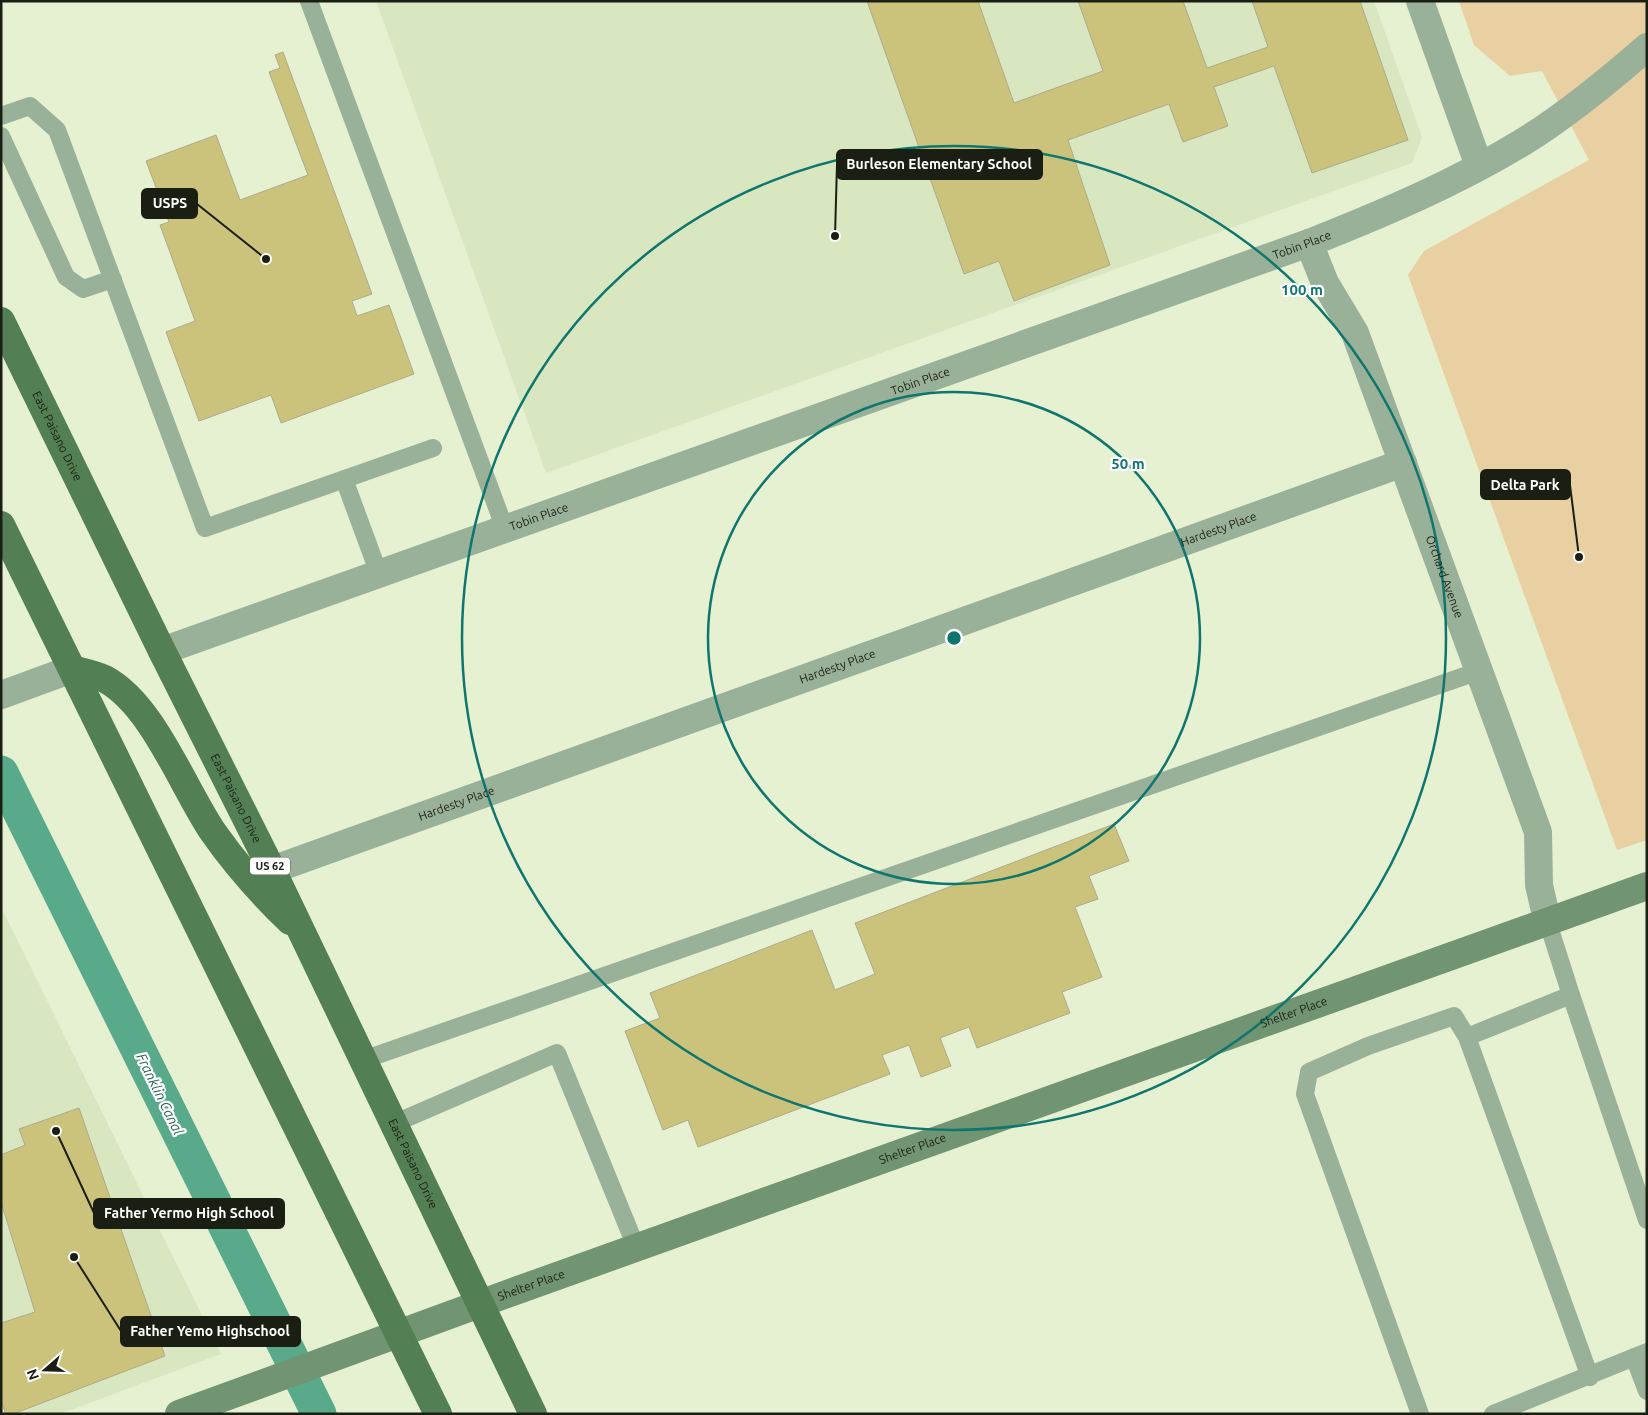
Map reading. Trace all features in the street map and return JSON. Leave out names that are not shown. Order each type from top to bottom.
[{"type":"main road","name":"East Paisano Drive","points":[[1,321],[162,651],[272,870],[533,1414]]},
{"type":"main road","points":[[1,525],[438,1414]]},
{"type":"main road","points":[[72,669],[106,679],[127,694],[143,713],[218,839],[252,884],[302,932]]},
{"type":"street","points":[[1420,1],[1479,166]]},
{"type":"street","name":"Tobin Place","points":[[162,651],[1309,243],[1377,216],[1434,190],[1531,137],[1602,86],[1647,47]]},
{"type":"street","name":"Orchard Avenue","points":[[1309,243],[1325,283],[1355,333],[1538,832],[1539,885],[1547,920]]},
{"type":"street","name":"Hardesty Place","points":[[272,870],[1403,463]]},
{"type":"street","points":[[1,695],[72,669]]},
{"type":"street","name":"Shelter Place","points":[[179,1414],[636,1247],[1547,920],[1647,886]]},
{"type":"lane","points":[[309,1],[504,529]]},
{"type":"lane","points":[[1,116],[30,106],[58,130],[205,528],[433,448]]},
{"type":"lane","points":[[1,136],[66,277],[82,288],[112,279]]},
{"type":"lane","points":[[344,479],[379,574]]},
{"type":"lane","points":[[363,1060],[1479,671]]},
{"type":"lane","points":[[1547,920],[1647,1220]]},
{"type":"lane","points":[[1467,1037],[1571,995]]},
{"type":"lane","points":[[1420,1414],[1304,1094],[1309,1072],[1368,1046],[1454,1016],[1467,1037],[1590,1377]]},
{"type":"lane","points":[[393,1124],[557,1053],[636,1247]]},
{"type":"lane","points":[[1492,1414],[1590,1377],[1641,1355],[1647,1391]]},
{"type":"shaded area","points":[[376,1],[1374,1],[1422,137],[1412,163],[546,473]]},
{"type":"shaded area","points":[[1459,1],[1647,1],[1647,840],[1617,850],[1408,275],[1424,251],[1589,160],[1542,71],[1510,76],[1474,45]]},
{"type":"shaded area","points":[[1,907],[221,1354],[60,1414],[1,1414]]},
{"type":"building","points":[[867,1],[978,1],[1014,103],[1103,71],[1078,1],[1183,1],[1207,68],[1268,47],[1252,1],[1360,1],[1408,140],[1312,173],[1274,66],[1214,87],[1228,126],[1183,142],[1169,104],[1068,140],[1110,265],[1014,301],[999,261],[964,274]]},
{"type":"building","points":[[283,52],[372,294],[352,301],[357,316],[389,305],[414,374],[281,423],[271,395],[199,421],[166,332],[195,321],[160,225],[169,222],[146,161],[216,135],[240,200],[308,175],[269,72],[280,68],[275,55]]},
{"type":"building","points":[[1114,824],[1129,861],[1089,876],[1098,899],[1075,907],[1102,977],[1062,992],[1070,1013],[977,1048],[969,1027],[940,1038],[951,1066],[921,1077],[909,1045],[882,1055],[890,1074],[698,1147],[688,1120],[663,1130],[625,1031],[660,1018],[650,993],[812,930],[835,990],[875,974],[855,923]]},
{"type":"building","points":[[79,1108],[165,1356],[13,1414],[6,1414],[1,1401],[1,1323],[35,1312],[1,1202],[1,1155],[25,1145],[19,1129]]},
{"type":"waterway","name":"Franklin Canal","points":[[1,773],[319,1414]]},
{"type":"place","name":"Burleson Elementary School","points":[[835,236]]},
{"type":"place","name":"USPS","points":[[266,259]]},
{"type":"place","name":"Delta Park","points":[[1579,557]]},
{"type":"place","name":"Father Yermo High School","points":[[56,1131]]},
{"type":"place","name":"Father Yemo Highschool","points":[[74,1257]]}]
